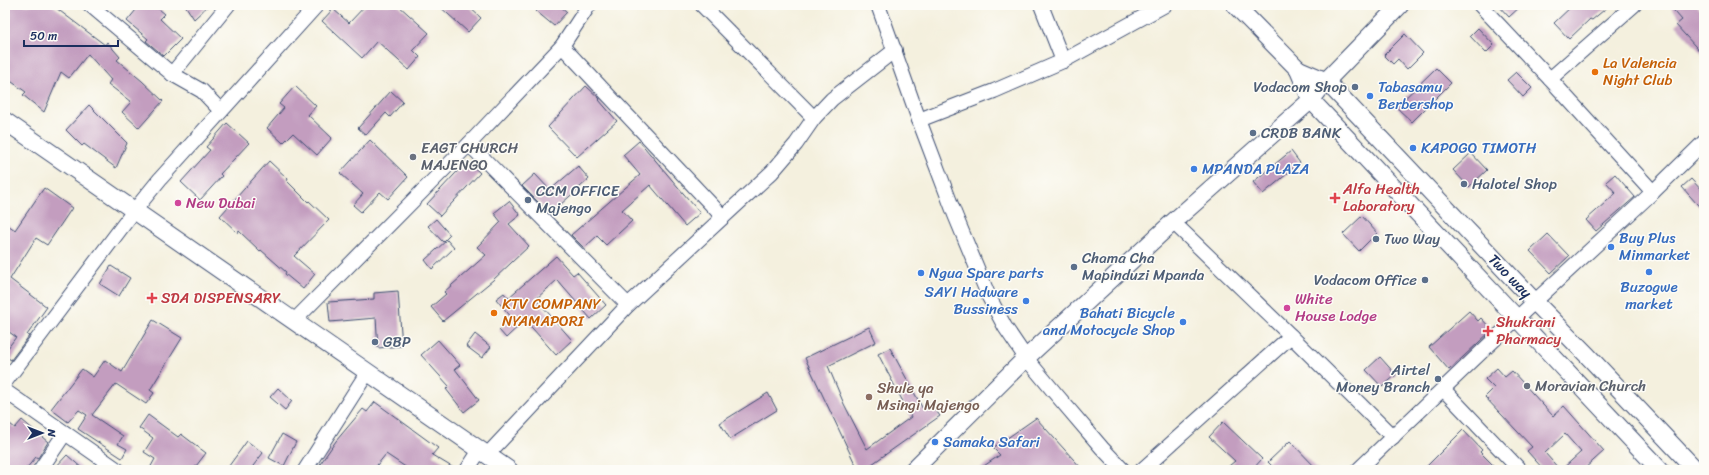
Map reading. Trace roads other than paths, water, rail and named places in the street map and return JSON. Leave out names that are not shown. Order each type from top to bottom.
[{"type":"street","points":[[90,5],[172,74],[202,91],[221,111]]},
{"type":"street","points":[[172,74],[228,5]]},
{"type":"street","points":[[5,382],[134,211],[221,111],[317,5]]},
{"type":"street","points":[[294,321],[469,144],[562,46],[589,5]]},
{"type":"street","points":[[702,5],[814,118]]},
{"type":"street","points":[[878,5],[919,120],[989,297],[1005,327],[1026,358],[1102,448],[1123,470]]},
{"type":"street","points":[[1041,5],[1063,61]]},
{"type":"street","points":[[919,120],[994,91],[1063,61],[1165,5]]},
{"type":"street","points":[[1235,5],[1298,69],[1311,100],[1660,470]]},
{"type":"street","points":[[913,470],[1026,358],[1173,222],[1311,100],[1326,81],[1400,5]]},
{"type":"street","points":[[1480,5],[1653,192]]},
{"type":"street","points":[[1550,79],[1634,5]]},
{"type":"street","points":[[562,46],[722,217]]},
{"type":"street","points":[[467,470],[628,306],[772,172],[796,144],[814,118],[832,98],[895,50]]},
{"type":"street","points":[[1298,69],[1326,81]]},
{"type":"street","name":"Two way","points":[[1326,81],[1534,302],[1598,366],[1696,470]]},
{"type":"street","points":[[5,121],[509,470]]},
{"type":"street","points":[[1358,470],[1704,142]]},
{"type":"street","points":[[469,144],[628,306]]},
{"type":"street","points":[[1173,222],[1393,437]]},
{"type":"street","points":[[1142,470],[1291,336]]},
{"type":"street","points":[[305,470],[367,373]]},
{"type":"street","points":[[1444,390],[1520,470]]},
{"type":"street","points":[[5,391],[118,470]]},
{"type":"street","points":[[40,470],[65,433]]},
{"type":"place","name":"La Valencia Night Club","points":[[1595,72]]},
{"type":"place","name":"Vodacom Shop","points":[[1355,87]]},
{"type":"place","name":"Tabasamu Berbershop","points":[[1370,96]]},
{"type":"place","name":"CRDB BANK","points":[[1253,133]]},
{"type":"place","name":"KAPOGO TIMOTH","points":[[1413,148]]},
{"type":"place","name":"EAGT CHURCH MAJENGO","points":[[413,157]]},
{"type":"place","name":"MPANDA PLAZA","points":[[1194,169]]},
{"type":"place","name":"Halotel Shop","points":[[1464,184]]},
{"type":"place","name":"Alfa Health Laboratory","points":[[1335,198]]},
{"type":"place","name":"CCM OFFICE Majengo","points":[[528,200]]},
{"type":"place","name":"New Dubai","points":[[178,203]]},
{"type":"place","name":"Two Way","points":[[1376,239]]},
{"type":"place","name":"Buy Plus Minmarket","points":[[1611,247]]},
{"type":"place","name":"Chama Cha Mapinduzi Mpanda","points":[[1074,267]]},
{"type":"place","name":"Buzogwe market","points":[[1649,272]]},
{"type":"place","name":"Ngua Spare parts","points":[[921,273]]},
{"type":"place","name":"Vodacom Office","points":[[1425,280]]},
{"type":"place","name":"SDA DISPENSARY","points":[[152,298]]},
{"type":"place","name":"SAYI Hadware Bussiness","points":[[1026,301]]},
{"type":"place","name":"White House Lodge","points":[[1287,308]]},
{"type":"place","name":"KTV COMPANY NYAMAPORI","points":[[494,313]]},
{"type":"place","name":"Bahati Bicycle and Motocycle Shop","points":[[1183,322]]},
{"type":"place","name":"Shukrani Pharmacy","points":[[1488,331]]},
{"type":"place","name":"GBP","points":[[375,342]]},
{"type":"place","name":"Airtel Money Branch","points":[[1438,379]]},
{"type":"place","name":"Moravian Church","points":[[1527,386]]},
{"type":"place","name":"Shule ya Msingi Majengo","points":[[869,397]]},
{"type":"place","name":"Samaka Safari","points":[[935,442]]}]
